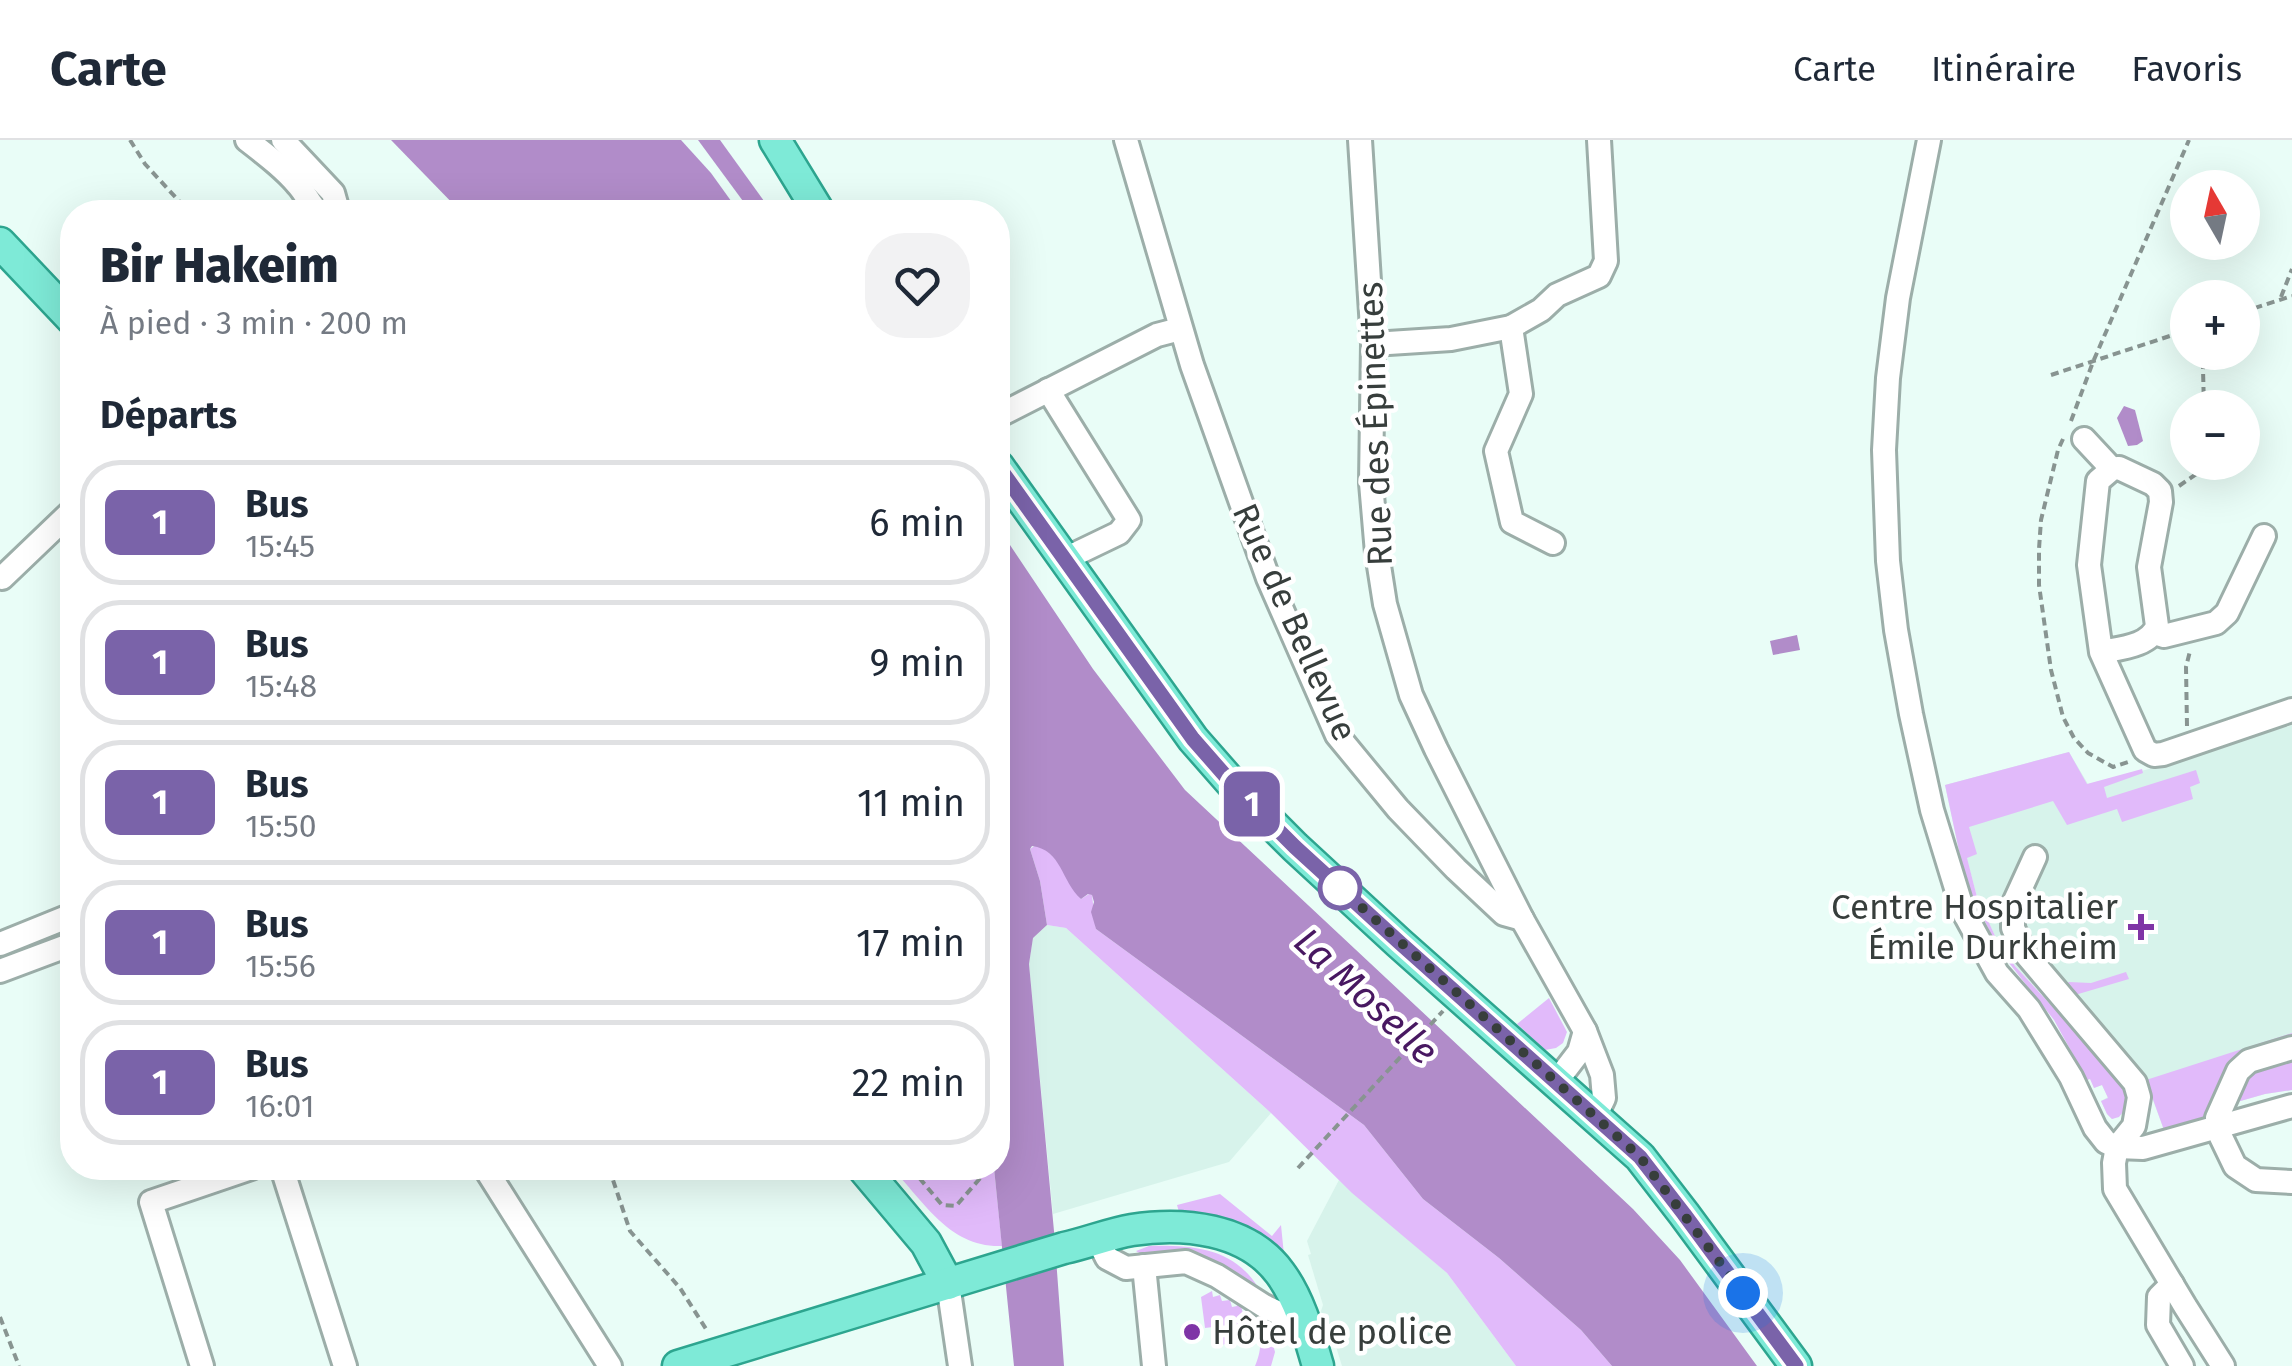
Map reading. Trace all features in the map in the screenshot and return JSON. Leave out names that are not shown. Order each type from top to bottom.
[{"type":"main road","points":[[776,140],[812,200]]},
{"type":"main road","points":[[0,243],[60,306]]},
{"type":"main road","points":[[1010,483],[1193,739],[1236,788],[1338,886],[1640,1157],[1796,1366]]},
{"type":"main road","points":[[873,1180],[926,1243],[948,1284]]},
{"type":"main road","points":[[1103,1249],[1127,1231],[1180,1226],[1234,1238],[1260,1253],[1280,1272],[1294,1296],[1318,1366]]},
{"type":"main road","points":[[678,1366],[1064,1248],[1181,1243],[1224,1250],[1246,1262],[1267,1281],[1283,1314],[1299,1366]]},
{"type":"street","points":[[248,140],[287,173],[308,200]]},
{"type":"street","points":[[283,140],[333,192],[336,200]]},
{"type":"street","name":"Rue de Bellevue","points":[[1126,140],[1180,329],[1268,578],[1336,735],[1398,809],[1456,868],[1504,914],[1522,919],[1585,1031],[1602,1076],[1604,1098],[1594,1117]]},
{"type":"street","name":"Rue des Épinettes","points":[[1360,140],[1372,344],[1371,483],[1386,604],[1411,695],[1522,919]]},
{"type":"street","points":[[1372,344],[1451,339],[1512,327],[1557,295],[1599,276],[1606,261],[1600,140]]},
{"type":"street","points":[[1929,140],[1898,298],[1888,378],[1884,450],[1886,524],[1896,630],[1932,810],[1963,911],[1998,973],[2030,1009],[2106,1142],[2117,1147],[2143,1148],[2292,1106]]},
{"type":"street","points":[[1512,327],[1520,394],[1496,451],[1512,522],[1552,544]]},
{"type":"street","points":[[1010,410],[1157,335],[1180,329]]},
{"type":"street","points":[[1048,390],[1129,520],[1119,533],[1065,559]]},
{"type":"street","points":[[2084,439],[2112,469]]},
{"type":"street","points":[[2101,652],[2150,639],[2157,626],[2150,568],[2160,492],[2153,484],[2119,468],[2098,480],[2090,565],[2101,652],[2145,750],[2163,754],[2292,710]]},
{"type":"street","points":[[2,578],[60,522]]},
{"type":"street","points":[[2155,633],[2164,636],[2216,623],[2227,612],[2264,536]]},
{"type":"street","points":[[2036,857],[2013,905],[2014,928],[2024,952],[2135,1083],[2139,1097],[2134,1126],[2117,1147],[2115,1189],[2223,1366]]},
{"type":"street","points":[[0,944],[60,919]]},
{"type":"street","points":[[0,972],[60,949]]},
{"type":"street","points":[[1556,1082],[1578,1052],[1585,1031]]},
{"type":"street","points":[[2292,1048],[2250,1062],[2238,1071],[2217,1118],[2235,1166],[2256,1180],[2292,1182]]},
{"type":"street","points":[[202,1366],[151,1202],[216,1180]]},
{"type":"street","points":[[286,1180],[345,1366]]},
{"type":"street","points":[[492,1180],[610,1366]]},
{"type":"street","points":[[1103,1249],[1126,1268],[1186,1262],[1283,1314]]},
{"type":"street","points":[[1144,1266],[1154,1366]]},
{"type":"street","points":[[948,1284],[960,1366]]},
{"type":"street","points":[[2172,1284],[2159,1297],[2156,1308],[2158,1324],[2182,1366]]},
{"type":"path","points":[[130,140],[145,164],[177,200]]},
{"type":"path","points":[[2280,300],[2292,269]]},
{"type":"path","points":[[2260,306],[2292,296]]},
{"type":"path","points":[[2051,375],[2170,336]]},
{"type":"path","points":[[2160,492],[2188,480]]},
{"type":"path","points":[[2189,746],[2186,667],[2195,628]]},
{"type":"path","points":[[1298,1168],[1442,1011]]},
{"type":"path","points":[[613,1180],[630,1231],[680,1288],[719,1354]]},
{"type":"path","points":[[921,1180],[942,1204],[956,1206],[979,1180]]},
{"type":"path","points":[[0,1318],[20,1366]]},
{"type":"shaded area","name":"Centre Hospitalier Émile Durkheim","points":[[2292,725],[2292,1090],[2230,1104],[2164,1130],[2151,1095],[2127,1101],[2123,1114],[2112,1119],[2101,1101],[2108,1097],[2102,1085],[2094,1088],[2073,1028],[2015,966],[1997,940],[1977,897],[1968,863],[1961,860],[1945,785],[2069,752],[2088,784]]},
{"type":"shaded area","points":[[2069,752],[2087,784],[2142,769],[2143,773],[2104,787],[2107,798],[2196,770],[2200,783],[2190,787],[2193,799],[2122,822],[2117,809],[2067,825],[2053,801],[1969,827],[1977,854],[1967,858],[1977,897],[1997,940],[2015,966],[2115,1075],[2126,1108],[2112,1119],[2101,1101],[2108,1098],[2102,1085],[2094,1088],[2087,1080],[2054,1020],[1998,949],[1971,892],[1945,785]]},
{"type":"shaded area","points":[[1036,845],[1057,861],[1081,899],[1092,895],[1096,929],[1364,1125],[1423,1199],[1499,1258],[1581,1330],[1612,1366],[1516,1366],[1447,1273],[1352,1193],[1271,1113],[1066,928],[1047,925],[1030,849]]},
{"type":"shaded area","points":[[1047,925],[1066,928],[1271,1113],[1229,1162],[1053,1214],[1029,964],[1033,938]]},
{"type":"shaded area","points":[[2126,972],[2129,979],[2075,995],[2065,985],[2091,983]]},
{"type":"shaded area","points":[[1549,998],[1567,1032],[1563,1043],[1545,1050],[1517,1024]]},
{"type":"shaded area","points":[[2292,1033],[2292,1042],[2247,1056],[2208,1117],[2164,1130],[2146,1080]]},
{"type":"shaded area","points":[[2292,1055],[2292,1090],[2230,1104],[2245,1075]]},
{"type":"shaded area","points":[[902,1180],[995,1180],[1002,1246],[967,1239],[927,1208]]},
{"type":"shaded area","points":[[1339,1180],[1447,1273],[1516,1366],[1342,1366],[1321,1311],[1323,1305],[1307,1241]]},
{"type":"shaded area","points":[[1220,1194],[1272,1236],[1281,1225],[1284,1255],[1235,1224],[1179,1212],[1177,1205]]},
{"type":"shaded area","points":[[1149,1246],[1197,1248],[1225,1257],[1249,1275],[1259,1289],[1257,1292],[1203,1257],[1136,1251]]},
{"type":"shaded area","points":[[1212,1291],[1213,1297],[1220,1295],[1222,1301],[1230,1300],[1232,1307],[1237,1306],[1235,1299],[1239,1298],[1251,1345],[1240,1326],[1236,1330],[1240,1340],[1218,1346],[1213,1327],[1205,1328],[1201,1297]]},
{"type":"shaded area","points":[[1257,1315],[1265,1315],[1275,1352],[1271,1366],[1255,1366],[1260,1347]]},
{"type":"water","points":[[391,140],[681,140],[730,200],[449,200]]},
{"type":"water","points":[[698,140],[720,140],[763,200],[742,200]]},
{"type":"water","points":[[2124,406],[2135,410],[2143,441],[2137,445],[2128,446],[2117,418]]},
{"type":"water","name":"La Moselle","points":[[1010,545],[1093,669],[1185,790],[1633,1209],[1680,1260],[1757,1366],[1612,1366],[1581,1330],[1499,1258],[1423,1199],[1364,1125],[1096,929],[1092,895],[1081,899],[1050,853],[1032,846],[1047,925],[1033,938],[1029,964],[1064,1366],[1014,1366],[995,1180],[1010,1180]]},
{"type":"water","points":[[1797,635],[1800,650],[1773,655],[1770,641]]},
{"type":"bus line","name":"1","points":[[1010,483],[1193,739],[1236,788],[1399,942],[1640,1157],[1796,1366]]},
{"type":"place","name":"Centre Hospitalier Émile Durkheim","points":[[2141,927]]},
{"type":"place","name":"Hôtel de police","points":[[1192,1332]]},
{"type":"route","points":[[1340,888],[1640,1157],[1743,1293]]}]
